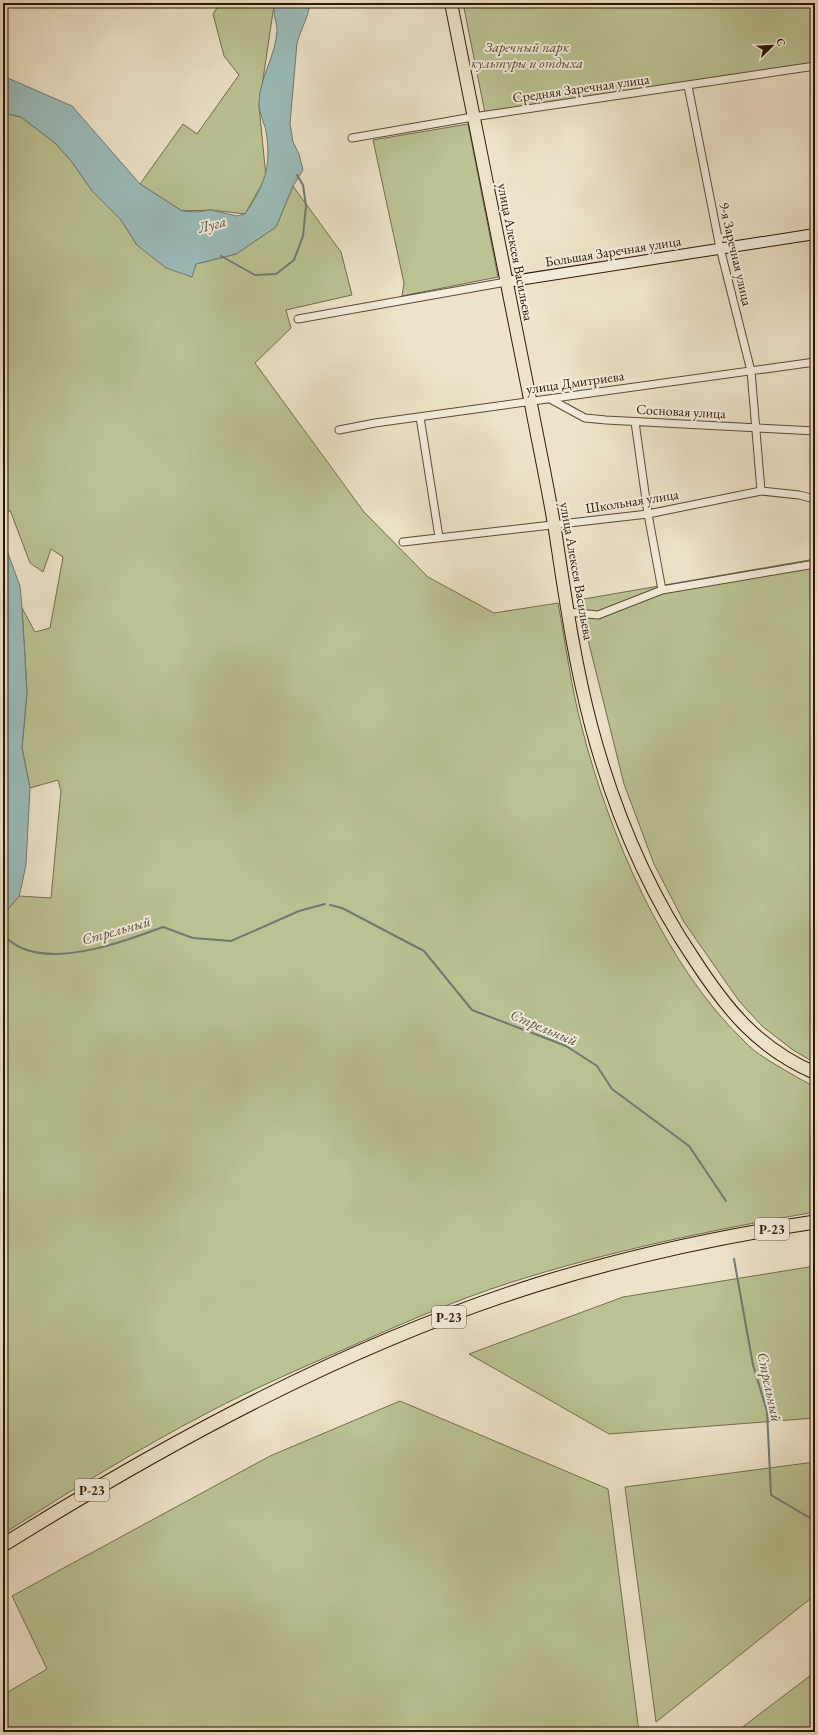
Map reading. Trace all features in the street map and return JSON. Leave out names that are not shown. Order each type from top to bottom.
[{"type":"highway","name":"Р-23","points":[[3,1545],[109,1480],[190,1435],[269,1394],[374,1347],[464,1311],[539,1284],[606,1265],[729,1237],[815,1222]]},
{"type":"main road","name":"улица Алексея Васильева","points":[[451,3],[554,526],[568,612],[591,724],[608,781],[622,820],[656,898],[704,976],[740,1022],[769,1047],[786,1058],[815,1073]]},
{"type":"main road","points":[[729,1237],[815,1227]]},
{"type":"street","name":"Средняя Заречная улица","points":[[352,138],[473,117],[815,66]]},
{"type":"street","name":"9-я Заречная улица","points":[[688,86],[720,248],[751,371],[761,491]]},
{"type":"street","name":"Большая Заречная улица","points":[[298,319],[506,282],[815,234]]},
{"type":"street","name":"улица Дмитриева","points":[[339,430],[420,417],[815,362]]},
{"type":"street","name":"Сосновая улица","points":[[550,399],[585,418],[815,431]]},
{"type":"street","points":[[420,417],[438,537]]},
{"type":"street","points":[[635,422],[648,514],[662,590]]},
{"type":"street","name":"Школьная улица","points":[[403,542],[438,537],[554,526],[648,514],[761,491],[798,495],[812,498],[815,501]]},
{"type":"street","points":[[568,612],[598,615],[662,590],[815,564]]},
{"type":"green space","points":[[220,3],[276,3],[273,12],[259,106],[266,177],[245,214],[211,210],[182,211],[140,184],[183,124],[197,134],[239,75],[224,56],[213,14]]},
{"type":"green space","name":"Заречный парк культуры и отдыха","points":[[463,3],[815,3],[815,64],[485,113]]},
{"type":"green space","points":[[3,113],[21,117],[55,143],[72,162],[93,192],[121,220],[137,245],[191,277],[196,264],[236,254],[276,227],[293,186],[341,252],[352,295],[286,310],[291,328],[255,363],[364,512],[428,577],[494,613],[558,603],[575,697],[593,769],[607,811],[643,895],[665,936],[689,975],[715,1010],[754,1050],[771,1062],[815,1086],[815,1212],[738,1226],[623,1251],[509,1283],[447,1305],[293,1372],[209,1412],[104,1471],[3,1534],[3,915],[19,896],[51,898],[61,791],[58,780],[30,788],[22,748],[27,692],[22,608],[35,632],[50,628],[63,557],[51,549],[43,572],[30,563],[10,510],[3,519]]},
{"type":"green space","points":[[468,124],[498,277],[402,296],[404,283],[373,140]]},
{"type":"green space","points":[[815,559],[815,1063],[793,1050],[762,1026],[739,1001],[684,922],[654,864],[624,784],[578,600]]},
{"type":"green space","points":[[815,1266],[815,1418],[609,1434],[469,1354],[623,1297]]},
{"type":"green space","points":[[400,1401],[608,1489],[639,1732],[3,1732],[3,1695],[47,1669],[12,1596],[270,1456]]},
{"type":"green space","points":[[815,1462],[815,1595],[656,1722],[625,1487]]},
{"type":"green space","points":[[815,1672],[815,1732],[736,1732]]},
{"type":"water","name":"Луга","points":[[276,3],[310,3],[308,14],[297,43],[290,124],[293,142],[299,154],[303,170],[293,186],[276,227],[236,254],[196,264],[192,277],[166,268],[137,245],[121,220],[93,192],[72,162],[55,143],[21,117],[3,113],[3,76],[72,106],[140,184],[182,211],[196,212],[211,210],[237,216],[245,214],[262,185],[267,166],[268,144],[259,104],[262,85],[276,40],[277,26],[274,11]]},
{"type":"water","points":[[3,540],[20,586],[27,692],[22,748],[30,788],[26,864],[22,884],[19,896],[3,915]]},
{"type":"waterway","points":[[221,256],[255,275],[276,274],[294,260],[303,236],[306,206],[303,185],[297,175]]},
{"type":"waterway","name":"Стрельный","points":[[3,936],[24,949],[40,953],[57,954],[95,949],[163,927],[193,938],[231,941],[299,911],[325,904]]},
{"type":"waterway","name":"Стрельный","points":[[330,905],[342,908],[424,951],[472,1010],[566,1046],[597,1066],[612,1089],[689,1146],[726,1201]]},
{"type":"waterway","name":"Стрельный","points":[[734,1259],[753,1365],[767,1411],[771,1495],[810,1518],[815,1518]]}]
